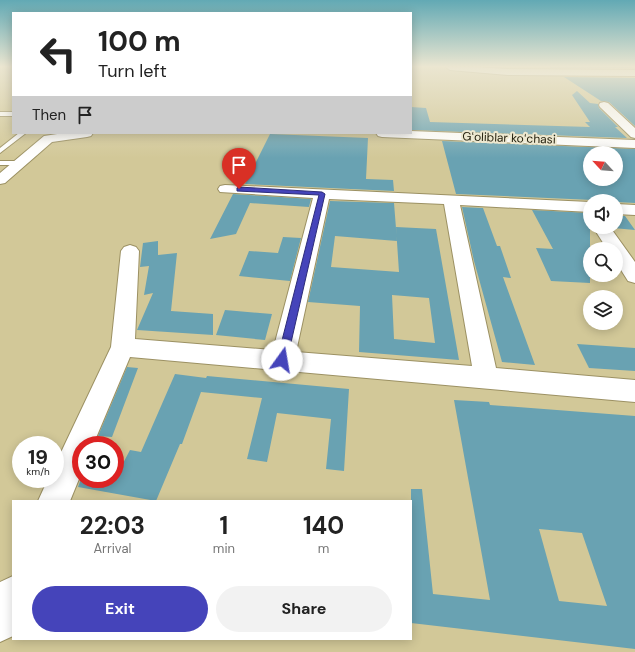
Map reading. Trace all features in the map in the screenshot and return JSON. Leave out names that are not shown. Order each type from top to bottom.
[{"type":"street","points":[[604,105],[635,134]]},
{"type":"street","points":[[0,180],[51,136],[75,134]]},
{"type":"street","name":"Gʻoliblar koʻchasi","points":[[405,134],[635,144]]},
{"type":"street","points":[[225,189],[583,208]]},
{"type":"street","points":[[282,360],[322,194]]},
{"type":"street","points":[[451,200],[486,378]]},
{"type":"street","points":[[623,209],[635,210]]},
{"type":"street","points":[[606,234],[635,276]]},
{"type":"street","points":[[54,500],[123,347],[130,251]]},
{"type":"street","points":[[123,347],[635,391]]},
{"type":"street","points":[[0,623],[12,596]]},
{"type":"lane","points":[[0,114],[12,114]]},
{"type":"lane","points":[[0,151],[22,134]]},
{"type":"lane","points":[[0,163],[20,163]]},
{"type":"building","points":[[574,97],[584,97],[590,103],[598,104],[599,108],[618,127],[615,127],[627,138],[412,130],[412,107],[426,108],[430,122],[590,127],[585,122],[590,122]]},
{"type":"building","points":[[595,97],[635,97],[635,126],[609,102],[601,101]]},
{"type":"building","points":[[270,134],[368,138],[366,179],[393,180],[394,191],[245,184]]},
{"type":"building","points":[[442,141],[583,147],[583,186],[623,186],[623,149],[635,149],[635,203],[623,202],[623,194],[583,194],[583,200],[456,194]]},
{"type":"building","points":[[233,194],[311,199],[309,207],[250,203],[236,234],[210,239]]},
{"type":"building","points":[[330,201],[394,203],[396,227],[436,229],[459,360],[359,352],[360,306],[308,302]],"holes":[[[335,236],[397,241],[399,272],[331,267]],[[392,295],[429,298],[435,343],[394,339]]]},
{"type":"building","points":[[462,207],[483,208],[497,246],[500,246],[511,278],[503,277],[535,365],[502,362],[474,261]]},
{"type":"building","points":[[532,210],[583,213],[583,234],[590,234],[590,242],[583,242],[583,282],[590,283],[551,281],[536,248],[553,249]]},
{"type":"building","points":[[623,216],[625,216],[635,230],[623,229]]},
{"type":"building","points":[[283,237],[301,238],[290,281],[239,276],[249,251],[278,253]]},
{"type":"building","points":[[158,241],[158,255],[177,253],[171,311],[213,314],[213,335],[137,330],[153,293],[144,295],[149,266],[140,267],[143,243]]},
{"type":"building","points":[[225,310],[272,314],[265,340],[216,335]]},
{"type":"building","points":[[577,344],[635,348],[635,371],[589,368]]},
{"type":"building","points":[[127,367],[138,368],[112,436],[98,436]]},
{"type":"building","points":[[175,374],[206,378],[207,376],[349,389],[344,471],[326,469],[331,419],[277,413],[267,462],[247,459],[262,398],[201,392],[182,444],[180,444],[156,500],[84,488],[124,488],[124,461],[130,450],[141,452]]},
{"type":"building","points":[[454,400],[489,402],[490,405],[635,416],[635,649],[412,623],[411,489],[422,489],[433,594],[490,600]],"holes":[[[539,529],[582,533],[607,606],[559,601]]]},
{"type":"route","points":[[239,189],[322,194],[282,360]]}]
